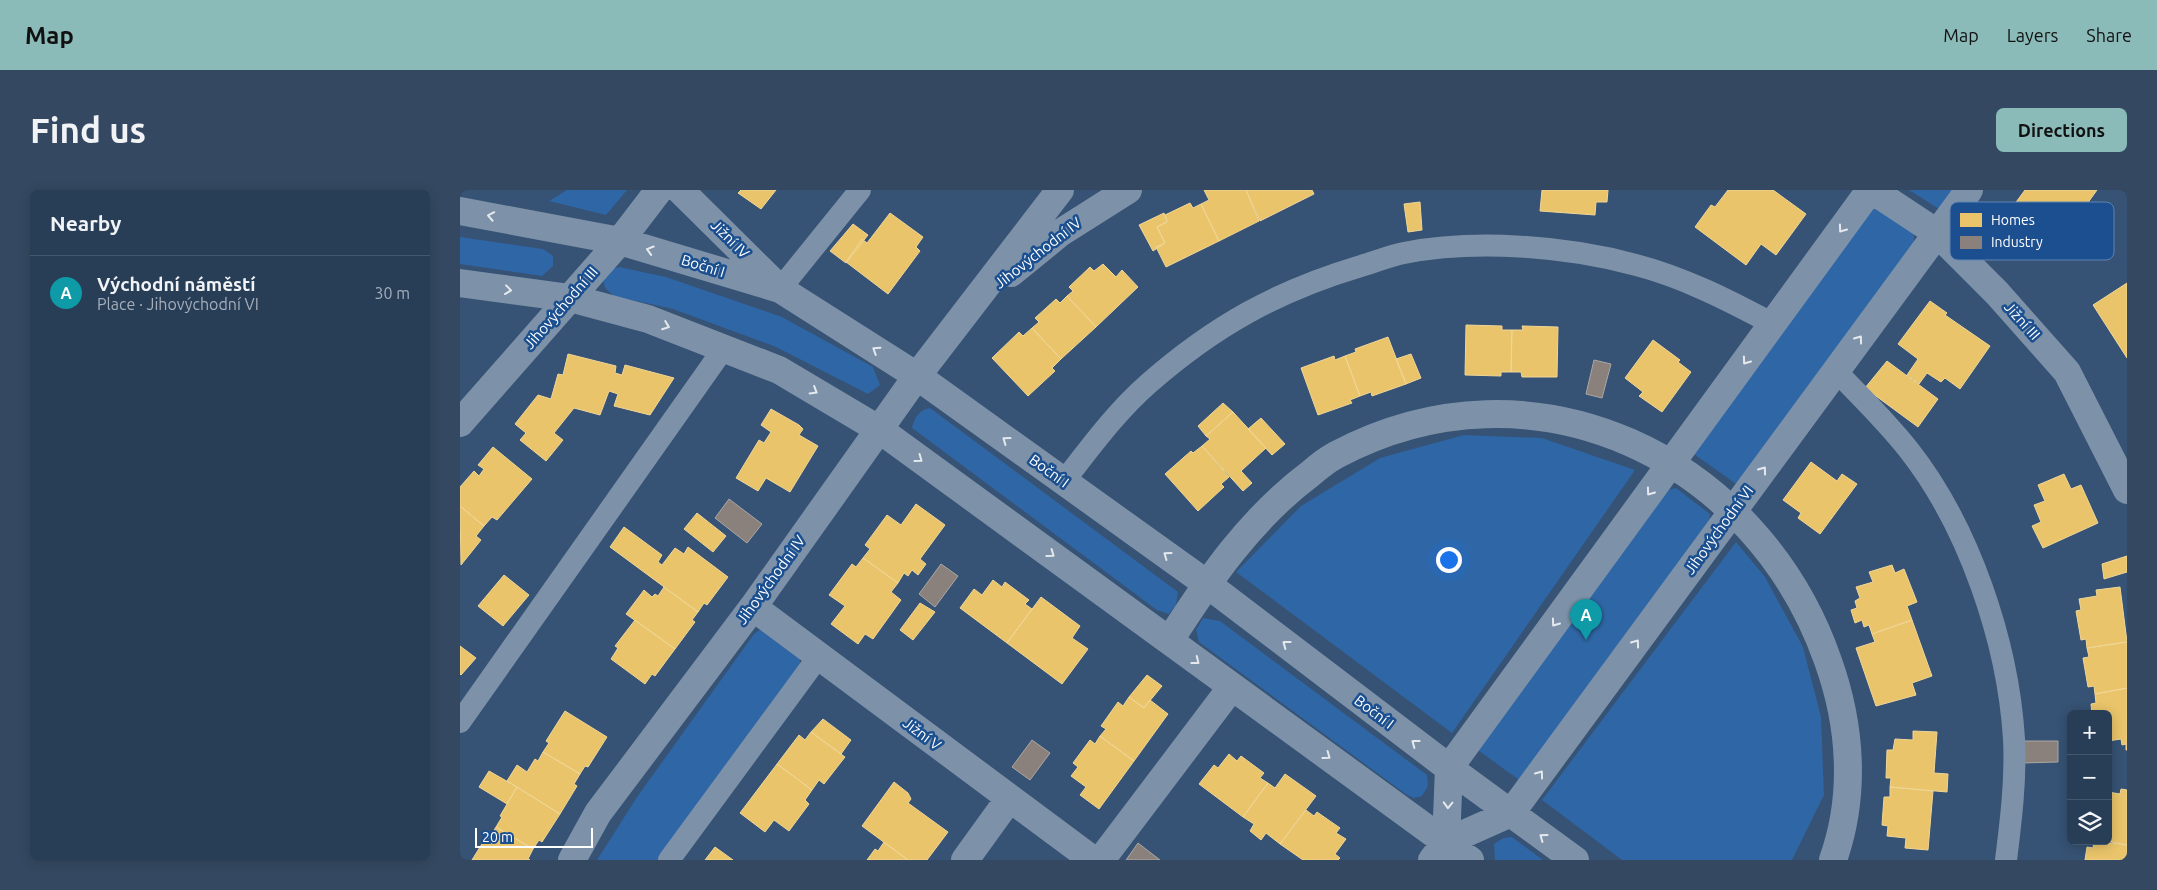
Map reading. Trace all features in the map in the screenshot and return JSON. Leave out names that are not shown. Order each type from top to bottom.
[{"type":"street","name":"Jihovýchodní III","points":[[460,423],[620,241],[659,190]]},
{"type":"street","name":"Jižní IV","points":[[680,190],[780,288]]},
{"type":"street","name":"Jihovýchodní IV","points":[[572,860],[598,813],[753,606],[917,376],[1060,190]]},
{"type":"street","name":"Jihovýchodní IV","points":[[975,303],[1060,233],[1128,190]]},
{"type":"street","name":"Jižní III","points":[[1871,190],[1937,233],[1950,246]]},
{"type":"street","points":[[1439,851],[1449,768],[1871,190]]},
{"type":"street","name":"Jihovýchodní VI","points":[[1960,202],[1969,190]]},
{"type":"street","name":"Boční I","points":[[460,211],[620,241],[780,288],[917,376],[1207,584],[1449,768],[1575,860]]},
{"type":"street","name":"Jihovýchodní VI","points":[[1439,851],[1511,813],[1950,216]]},
{"type":"street","name":"Jižní III","points":[[1964,260],[2067,372],[2127,490]]},
{"type":"street","points":[[460,283],[570,298],[648,319],[779,370],[880,430],[1170,640],[1439,851],[1470,860]]},
{"type":"street","points":[[1170,640],[1207,584],[1255,524],[1290,488],[1334,456],[1382,434],[1419,424],[1491,412],[1542,416],[1594,428],[1632,442],[1672,463],[1733,511],[1773,556],[1797,590],[1819,633],[1835,679],[1845,726],[1850,771],[1843,819],[1833,860]]},
{"type":"street","name":"Jižní V","points":[[753,606],[1093,860]]},
{"type":"street","points":[[1101,860],[1231,688]]},
{"type":"street","points":[[965,860],[1009,799]]},
{"type":"lane","points":[[780,288],[860,190]]},
{"type":"lane","points":[[1064,482],[1114,419],[1147,385],[1206,337],[1259,305],[1315,280],[1404,253],[1458,248],[1524,246],[1577,253],[1637,265],[1696,286],[1772,324]]},
{"type":"lane","points":[[460,722],[724,348]]},
{"type":"lane","points":[[1836,371],[1908,449],[1939,494],[1980,582],[1993,620],[2007,674],[2014,740],[2013,800],[2006,860]]},
{"type":"lane","points":[[669,860],[819,656]]},
{"type":"shaded area","points":[[567,190],[627,190],[606,215],[549,201]]},
{"type":"shaded area","points":[[1909,190],[1953,190],[1939,209]]},
{"type":"shaded area","points":[[1876,206],[1914,232],[1914,244],[1739,486],[1691,452],[1866,211]]},
{"type":"shaded area","points":[[460,237],[543,249],[553,256],[553,266],[542,276],[460,264]]},
{"type":"shaded area","points":[[619,267],[666,277],[782,317],[873,367],[880,385],[868,394],[776,347],[673,309],[614,296],[605,288],[603,278],[612,269]]},
{"type":"shaded area","points":[[930,408],[1178,592],[1176,605],[1169,614],[1157,610],[912,428],[918,415]]},
{"type":"shaded area","points":[[1464,435],[1542,438],[1635,470],[1452,733],[1236,572],[1301,506],[1380,458]]},
{"type":"shaded area","points":[[1676,488],[1710,514],[1709,526],[1522,782],[1475,748],[1664,491]]},
{"type":"shaded area","points":[[1736,542],[1765,577],[1803,647],[1821,717],[1824,795],[1792,860],[1622,860],[1542,800]]},
{"type":"shaded area","points":[[1203,618],[1220,621],[1427,775],[1428,786],[1422,796],[1414,798],[1407,795],[1199,642],[1196,630]]},
{"type":"shaded area","points":[[764,627],[800,654],[800,671],[658,860],[597,860],[637,797],[754,634]]},
{"type":"shaded area","points":[[1512,837],[1543,860],[1495,860],[1494,844],[1503,838]]},
{"type":"building: Homes","points":[[741,190],[776,190],[761,209],[738,193]]},
{"type":"building: Homes","points":[[1204,190],[1246,190],[1259,221],[1219,241],[1201,204],[1209,200]]},
{"type":"building: Homes","points":[[1246,190],[1312,190],[1314,194],[1260,221]]},
{"type":"building: Homes","points":[[1542,190],[1608,190],[1607,202],[1596,202],[1595,215],[1540,211]]},
{"type":"building: Homes","points":[[1728,190],[1773,190],[1806,214],[1776,255],[1761,244],[1746,265],[1695,227],[1711,205],[1715,207]]},
{"type":"building: Homes","points":[[2025,190],[2097,190],[2088,202],[2016,202]]},
{"type":"building: Homes","points":[[1420,202],[1422,230],[1408,232],[1404,204]]},
{"type":"building: Homes","points":[[1190,203],[1193,208],[1201,204],[1219,241],[1166,267],[1156,247],[1165,243],[1157,227],[1167,222],[1165,215]]},
{"type":"building: Homes","points":[[890,213],[923,237],[916,247],[920,251],[888,294],[846,262],[862,239],[867,243]]},
{"type":"building: Homes","points":[[1164,213],[1167,222],[1157,227],[1165,243],[1153,251],[1139,225]]},
{"type":"building: Homes","points":[[853,224],[868,235],[846,263],[830,251]]},
{"type":"building: Homes","points":[[1103,264],[1116,277],[1122,270],[1138,287],[1096,327],[1067,296],[1073,291],[1069,287],[1090,267],[1094,271]]},
{"type":"building: Homes","points":[[2127,283],[2127,358],[2093,305]]},
{"type":"building: Homes","points":[[1067,296],[1096,327],[1061,359],[1032,328],[1039,322],[1035,318],[1056,299],[1060,303]]},
{"type":"building: Homes","points":[[1930,301],[1947,313],[1945,315],[1990,346],[1960,389],[1945,378],[1941,382],[1927,373],[1919,384],[1907,375],[1918,359],[1898,344]]},
{"type":"building: Homes","points":[[1466,325],[1502,326],[1502,330],[1512,330],[1511,372],[1501,372],[1501,376],[1465,375]]},
{"type":"building: Homes","points":[[1522,326],[1558,327],[1557,377],[1522,377],[1521,372],[1511,372],[1512,330],[1523,330]]},
{"type":"building: Homes","points":[[1032,328],[1061,359],[1052,368],[1055,371],[1028,396],[992,358],[1019,332],[1023,336]]},
{"type":"building: Homes","points":[[1388,337],[1406,384],[1372,396],[1371,392],[1360,396],[1345,356],[1356,352],[1355,349]]},
{"type":"building: Homes","points":[[1653,340],[1680,360],[1678,362],[1691,372],[1662,412],[1639,396],[1643,392],[1625,378]]},
{"type":"building: Homes","points":[[568,354],[616,366],[615,373],[622,375],[625,365],[674,378],[650,415],[614,406],[618,394],[609,391],[600,415],[574,408],[554,433],[563,440],[546,461],[520,440],[526,433],[515,424],[538,395],[551,399],[558,374],[563,375]]},
{"type":"building: Homes","points":[[1411,354],[1421,378],[1406,384],[1396,359]]},
{"type":"building: Homes","points":[[1334,356],[1335,360],[1345,356],[1360,396],[1350,400],[1352,403],[1318,415],[1301,368]]},
{"type":"building: Homes","points":[[1887,361],[1938,399],[1918,427],[1865,388]]},
{"type":"building: Homes","points":[[1223,403],[1233,412],[1206,436],[1198,426]]},
{"type":"building: Homes","points":[[771,409],[799,425],[803,429],[799,435],[818,446],[790,492],[766,478],[758,491],[736,478],[759,440],[764,443],[771,432],[761,425]]},
{"type":"building: Homes","points":[[1233,412],[1266,448],[1241,471],[1252,483],[1243,491],[1202,446],[1210,439],[1206,436]]},
{"type":"building: Homes","points":[[1261,418],[1285,444],[1272,455],[1248,429]]},
{"type":"building: Homes","points":[[1202,446],[1229,477],[1221,484],[1224,487],[1198,511],[1165,474],[1191,451],[1193,453]]},
{"type":"building: Homes","points":[[493,447],[532,479],[497,520],[492,517],[484,526],[460,506],[460,487],[474,471],[479,476],[484,469],[478,465]]},
{"type":"building: Homes","points":[[1811,462],[1837,481],[1842,474],[1857,484],[1820,534],[1798,518],[1801,513],[1783,500]]},
{"type":"building: Homes","points":[[2064,474],[2071,489],[2081,485],[2098,523],[2043,548],[2032,526],[2041,522],[2034,505],[2045,501],[2038,485]]},
{"type":"building: Homes","points":[[916,504],[945,525],[920,559],[926,564],[918,575],[912,570],[908,576],[904,573],[898,583],[863,558],[870,549],[865,545],[887,515],[901,525]]},
{"type":"building: Homes","points":[[460,506],[484,526],[476,536],[481,540],[461,565]]},
{"type":"building: Homes","points":[[697,513],[726,536],[713,552],[684,529]]},
{"type":"building: Homes","points":[[624,527],[662,555],[658,562],[662,565],[675,548],[684,554],[688,547],[728,577],[707,605],[704,603],[698,612],[610,547]]},
{"type":"building: Homes","points":[[2127,556],[2127,572],[2104,579],[2102,564]]},
{"type":"building: Homes","points":[[863,558],[898,583],[891,592],[901,600],[873,639],[865,634],[858,644],[831,624],[845,606],[829,595],[852,564],[856,567]]},
{"type":"building: Homes","points":[[1892,565],[1895,573],[1904,569],[1917,602],[1907,606],[1912,620],[1872,634],[1869,625],[1864,627],[1862,620],[1855,623],[1851,610],[1857,608],[1855,601],[1860,598],[1856,587],[1873,582],[1869,572]]},
{"type":"building: Homes","points":[[504,575],[529,595],[503,626],[478,606]]},
{"type":"building: Homes","points":[[993,580],[1002,587],[1005,582],[1029,600],[1025,604],[1032,609],[1007,643],[960,608],[974,589],[982,595]]},
{"type":"building: Homes","points":[[664,587],[698,612],[692,620],[695,622],[675,649],[626,614],[644,590],[652,597],[655,594],[658,596]]},
{"type":"building: Homes","points":[[2120,587],[2127,642],[2087,648],[2086,639],[2081,640],[2076,611],[2081,610],[2079,599],[2097,596],[2096,590]]},
{"type":"building: Homes","points":[[1041,597],[1080,626],[1072,638],[1088,649],[1062,684],[1007,643]]},
{"type":"building: Homes","points":[[920,603],[935,612],[913,640],[900,630]]},
{"type":"building: Homes","points":[[635,620],[675,649],[655,676],[652,674],[645,684],[611,659],[618,648],[615,646]]},
{"type":"building: Homes","points":[[1912,620],[1932,676],[1912,683],[1916,695],[1876,706],[1856,648],[1875,642],[1872,634]]},
{"type":"building: Homes","points":[[2127,642],[2127,688],[2095,694],[2094,686],[2088,687],[2083,658],[2089,657],[2087,648]]},
{"type":"building: Homes","points":[[460,646],[476,658],[461,675],[460,674]]},
{"type":"building: Homes","points":[[1147,675],[1162,686],[1144,708],[1129,697]]},
{"type":"building: Homes","points":[[2127,688],[2127,750],[2126,744],[2122,745],[2121,739],[2112,740],[2112,710],[2092,710],[2091,704],[2096,703],[2095,694]]},
{"type":"building: Homes","points":[[1129,697],[1144,708],[1150,700],[1168,714],[1134,761],[1100,736],[1106,729],[1101,726],[1118,702],[1123,706]]},
{"type":"building: Homes","points":[[565,711],[607,737],[588,767],[585,766],[580,774],[543,752],[549,743],[546,741]]},
{"type":"building: Homes","points":[[823,719],[851,740],[841,754],[811,732]]},
{"type":"building: Homes","points":[[1913,731],[1937,732],[1934,773],[1948,774],[1947,792],[1890,787],[1891,778],[1886,778],[1887,750],[1893,750],[1895,739],[1913,740]]},
{"type":"building: Homes","points":[[811,732],[845,757],[824,784],[819,780],[812,790],[777,764],[799,735],[805,740]]},
{"type":"building: Homes","points":[[1100,736],[1134,761],[1099,809],[1080,795],[1086,787],[1071,776],[1078,767],[1073,763],[1090,740],[1095,744]]},
{"type":"building: Homes","points":[[543,752],[580,774],[574,784],[577,786],[560,814],[507,781],[517,765],[527,772],[535,759],[538,761]]},
{"type":"building: Homes","points":[[1229,754],[1237,761],[1241,756],[1264,773],[1260,778],[1268,783],[1243,817],[1199,784],[1214,765],[1218,768]]},
{"type":"building: Homes","points":[[777,764],[812,790],[805,800],[809,804],[789,831],[774,820],[765,832],[740,813]]},
{"type":"building: Homes","points":[[489,771],[517,787],[507,804],[479,787]]},
{"type":"building: Homes","points":[[1285,774],[1316,796],[1280,844],[1266,833],[1261,840],[1250,831],[1254,824],[1243,817],[1268,783],[1275,788]]},
{"type":"building: Homes","points":[[894,782],[908,793],[911,799],[908,803],[948,832],[927,860],[908,860],[862,826]]},
{"type":"building: Homes","points":[[517,787],[560,814],[542,842],[539,840],[533,849],[496,827],[502,817],[500,816]]},
{"type":"building: Homes","points":[[1890,787],[1933,791],[1928,850],[1905,848],[1906,838],[1887,836],[1888,826],[1882,825],[1884,797],[1890,797]]},
{"type":"building: Homes","points":[[2121,789],[2127,790],[2127,845],[2112,842],[2112,793],[2120,794]]},
{"type":"building: Homes","points":[[1306,810],[1314,816],[1317,812],[1340,828],[1336,833],[1346,839],[1335,854],[1340,858],[1338,860],[1303,860],[1280,844]]},
{"type":"building: Homes","points":[[496,827],[533,849],[528,859],[530,860],[472,860],[488,834],[491,835]]},
{"type":"building: Homes","points":[[884,842],[908,860],[867,860],[875,849],[878,851]]},
{"type":"building: Homes","points":[[2112,843],[2127,845],[2127,860],[2085,860],[2087,847],[2093,848],[2093,845],[2112,845]]},
{"type":"building: Homes","points":[[715,847],[733,860],[705,860]]},
{"type":"building: Industry","points":[[1594,360],[1611,364],[1602,398],[1586,394]]},
{"type":"building: Industry","points":[[729,499],[762,524],[747,543],[715,518]]},
{"type":"building: Industry","points":[[941,564],[958,576],[935,607],[919,594]]},
{"type":"building: Industry","points":[[1032,740],[1050,753],[1030,780],[1012,767]]},
{"type":"building: Industry","points":[[2022,741],[2058,741],[2058,762],[2022,763]]},
{"type":"building: Industry","points":[[1138,843],[1160,860],[1126,860]]},
{"type":"place","name":"Východní náměstí","points":[[1586,640]]}]
